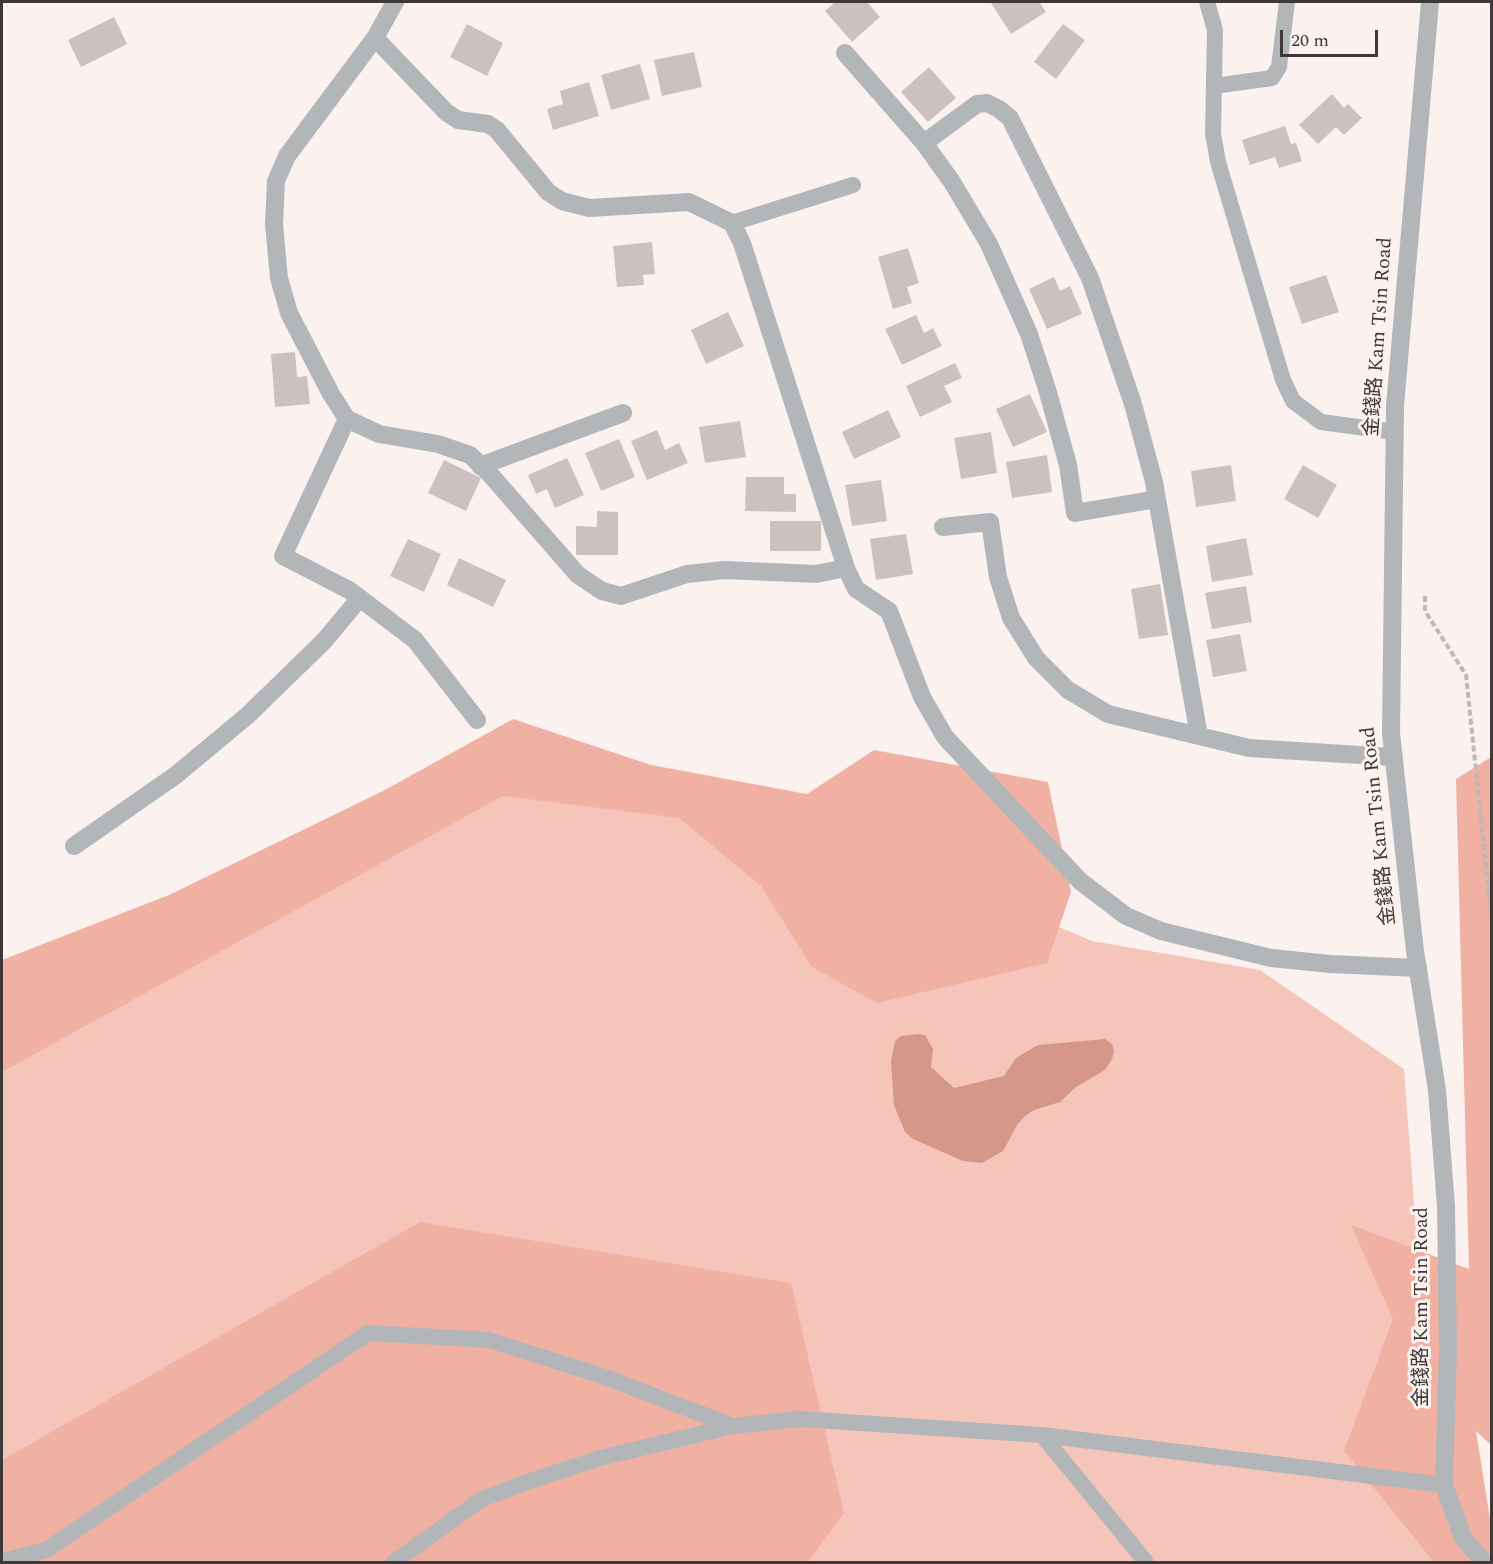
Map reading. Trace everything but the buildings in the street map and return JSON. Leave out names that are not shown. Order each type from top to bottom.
[{"type":"street","points":[[395,2],[375,38],[287,156],[276,181],[274,224],[279,278],[289,313],[331,394],[347,419],[379,434],[438,444],[470,455],[578,575],[603,591],[621,596],[687,574],[724,570],[816,574],[846,568]]},
{"type":"street","name":"金錢路 Kam Tsin Road","points":[[1430,2],[1395,432],[1392,757],[1418,968],[1437,1090],[1446,1206],[1448,1350],[1444,1485],[1463,1538],[1484,1563]]},
{"type":"street","points":[[375,38],[446,112],[458,120],[488,124],[497,130],[548,192],[562,201],[589,207],[689,202],[732,223],[742,243],[846,568],[856,589],[889,611],[922,697],[945,737],[1080,881],[1126,916],[1161,931],[1271,958],[1330,964],[1418,968]]},
{"type":"street","points":[[845,53],[924,143],[952,182],[989,244],[1029,334],[1068,465],[1075,513],[1157,500]]},
{"type":"street","points":[[924,143],[977,104],[987,103],[1010,118],[1090,278],[1132,404],[1157,500],[1199,736]]},
{"type":"street","points":[[480,466],[623,413]]},
{"type":"street","points":[[347,419],[283,556],[360,598],[415,640],[477,720]]},
{"type":"street","points":[[943,527],[990,522],[998,577],[1011,618],[1036,658],[1068,690],[1108,714],[1249,748],[1392,757]]},
{"type":"street","points":[[74,846],[176,775],[248,715],[324,641],[360,598]]},
{"type":"lane","points":[[1208,2],[1215,30],[1213,133],[1218,162],[1283,380],[1293,401],[1321,422],[1395,432]]},
{"type":"lane","points":[[1214,86],[1272,78],[1279,67],[1287,2]]},
{"type":"lane","points":[[732,223],[853,185]]},
{"type":"lane","points":[[2,1561],[46,1550],[368,1333],[489,1340],[602,1376],[733,1426]]},
{"type":"lane","points":[[394,1563],[482,1499],[600,1458],[733,1426],[799,1419],[1042,1435],[1444,1485]]},
{"type":"lane","points":[[1042,1435],[1146,1563]]},
{"type":"path","points":[[1425,596],[1425,611],[1466,675],[1491,924]]},
{"type":"shaded area","points":[[513,719],[651,765],[807,794],[874,750],[1048,782],[1071,892],[1047,963],[877,1003],[812,967],[761,886],[679,818],[503,796],[2,1072],[2,960],[169,895],[383,791]]},
{"type":"shaded area","points":[[1491,757],[1491,1445],[1476,1431],[1491,1525],[1491,1562],[1434,1562],[1344,1451],[1393,1319],[1351,1225],[1469,1269],[1456,779]]},
{"type":"shaded area","points":[[503,769],[799,817],[1092,941],[1260,970],[1404,1069],[1441,1562],[2,1562],[2,1013]]},
{"type":"shaded area","points":[[925,1035],[933,1049],[931,1067],[954,1088],[1004,1076],[1016,1058],[1038,1045],[1105,1039],[1112,1044],[1114,1051],[1105,1070],[1076,1087],[1060,1102],[1034,1110],[1025,1116],[1017,1125],[1003,1151],[982,1163],[963,1161],[913,1139],[905,1132],[894,1105],[891,1061],[895,1041],[901,1036]]},
{"type":"shaded area","points":[[420,1222],[791,1283],[844,1513],[808,1562],[2,1562],[2,1460]]}]
